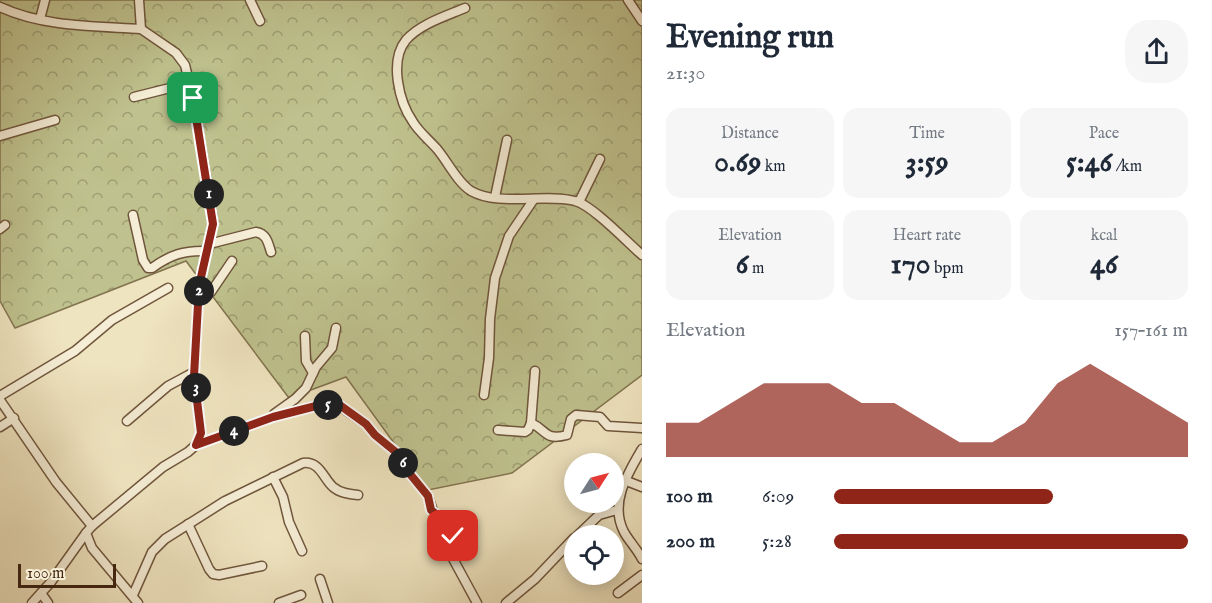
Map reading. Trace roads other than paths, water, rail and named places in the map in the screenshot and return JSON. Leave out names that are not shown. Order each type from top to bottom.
[{"type":"street","points":[[40,19],[45,0]]},
{"type":"street","points":[[139,0],[141,29]]},
{"type":"street","points":[[250,0],[261,21]]},
{"type":"street","points":[[628,0],[642,21]]},
{"type":"street","points":[[0,7],[40,19],[78,25],[141,29],[176,53],[185,65],[190,83],[213,224],[202,270],[199,300],[194,372],[201,433],[196,445],[189,452],[163,467],[92,526],[32,603]]},
{"type":"street","points":[[465,8],[426,25],[413,34],[400,51],[396,75],[413,123],[467,188],[474,193],[495,197],[579,202],[642,255]]},
{"type":"street","points":[[134,97],[190,83]]},
{"type":"street","points":[[0,136],[55,120]]},
{"type":"street","points":[[495,197],[507,140]]},
{"type":"street","points":[[579,202],[600,159]]},
{"type":"street","points":[[484,395],[495,278],[504,245],[534,200]]},
{"type":"street","points":[[133,215],[143,260],[148,268],[152,268],[175,254],[208,247],[256,232],[266,237],[271,252]]},
{"type":"street","points":[[199,300],[211,292],[232,261]]},
{"type":"street","points":[[92,526],[56,482],[0,398],[75,351],[112,320],[168,288]]},
{"type":"street","points":[[269,418],[306,388],[319,362],[332,348],[336,328]]},
{"type":"street","points":[[306,336],[306,361],[313,373]]},
{"type":"street","points":[[498,430],[525,432],[528,430],[531,423],[535,371]]},
{"type":"street","points":[[127,421],[168,386],[194,372]]},
{"type":"street","points":[[196,445],[269,418],[328,405],[341,406],[366,424],[375,435],[397,453],[428,496],[431,510],[452,530],[451,555],[477,603]]},
{"type":"street","points":[[531,423],[539,426],[542,432],[549,436],[567,435],[571,418],[576,415],[600,417],[608,426],[642,428]]},
{"type":"street","points":[[0,427],[14,418]]},
{"type":"street","points":[[641,453],[624,480],[642,487]]},
{"type":"street","points":[[133,595],[152,552],[165,539],[225,501],[273,477],[307,462],[319,468],[336,489],[358,495]]},
{"type":"street","points":[[273,477],[283,497],[289,522],[302,551]]},
{"type":"street","points":[[589,525],[599,515],[606,513]]},
{"type":"street","points":[[618,513],[624,533],[642,559]]},
{"type":"street","points":[[188,524],[213,574],[219,575],[262,566]]},
{"type":"street","points":[[86,533],[92,548],[138,603]]},
{"type":"street","points":[[507,603],[564,549]]},
{"type":"street","points":[[618,593],[642,575]]},
{"type":"street","points":[[320,579],[328,603]]},
{"type":"street","points":[[41,593],[48,603]]},
{"type":"street","points":[[279,603],[301,595]]}]
